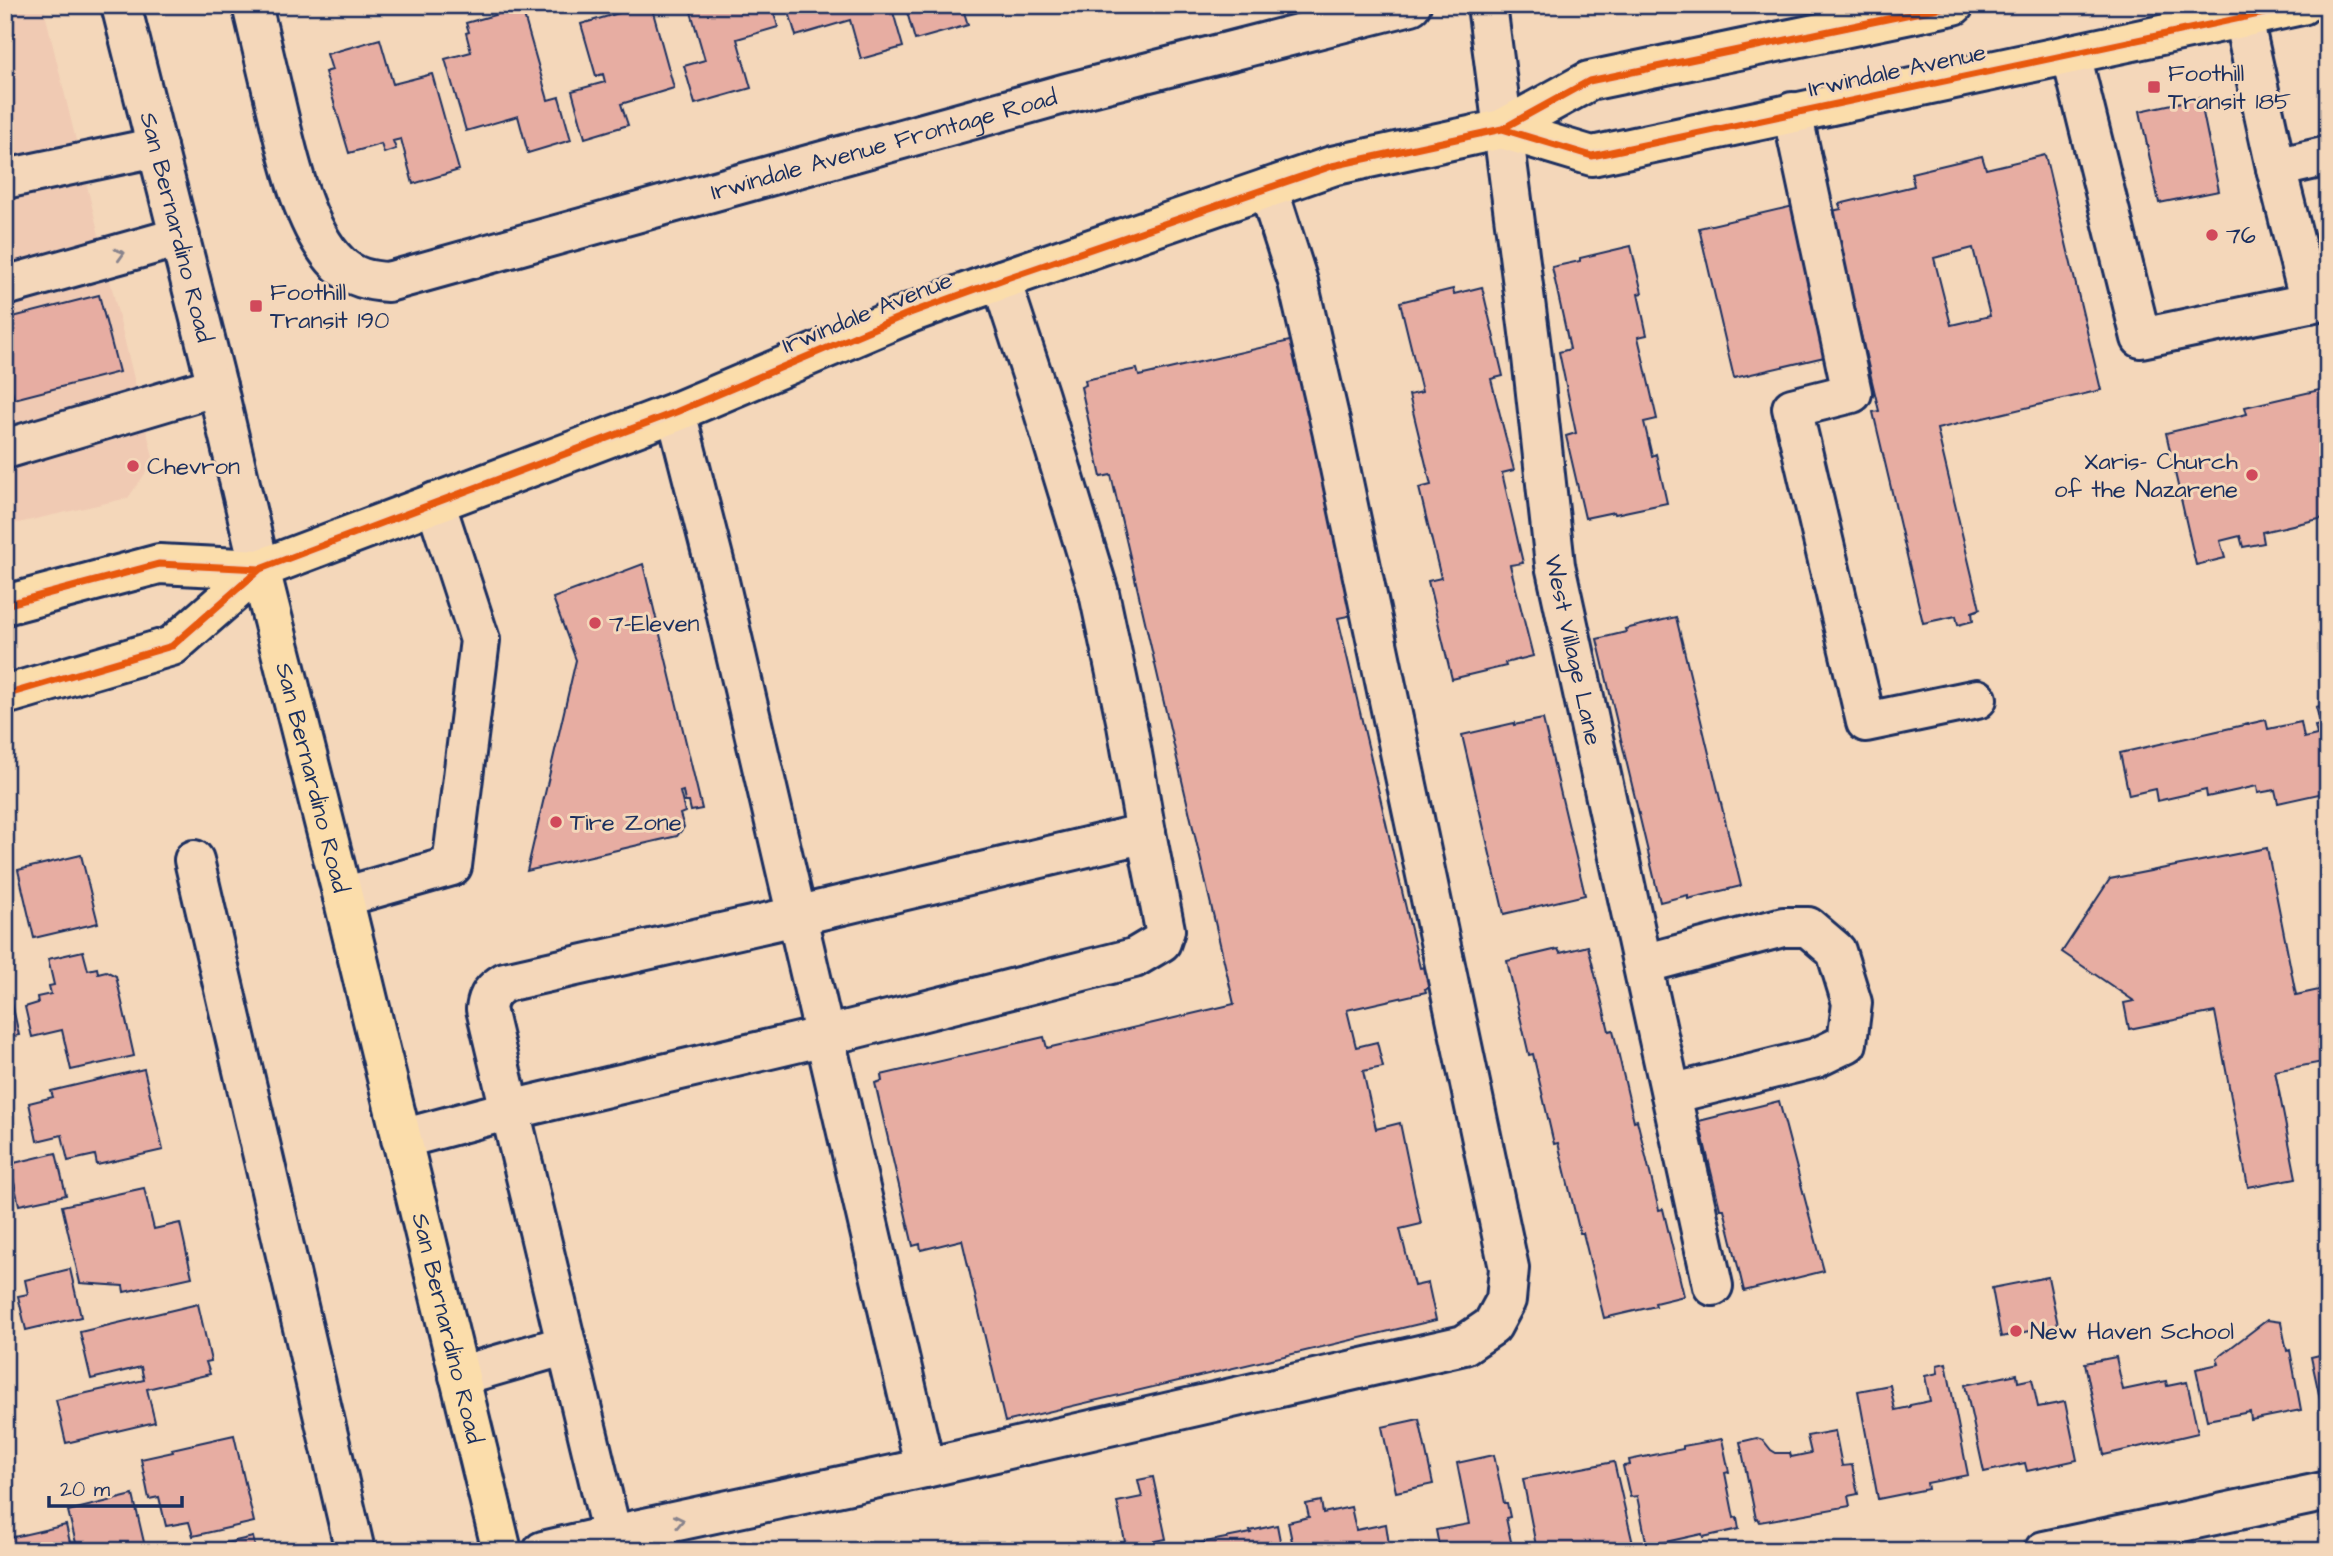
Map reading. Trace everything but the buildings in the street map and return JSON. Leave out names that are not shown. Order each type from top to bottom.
[{"type":"main road","name":"Irwindale Avenue","points":[[5,695],[172,646],[260,569],[676,412],[910,313],[1332,166],[1502,129],[1589,81],[1954,5]]},
{"type":"main road","name":"Irwindale Avenue","points":[[1502,129],[1592,156],[2302,5]]},
{"type":"main road","name":"Irwindale Avenue","points":[[5,605],[159,564],[260,569]]},
{"type":"main road","name":"San Bernardino Road","points":[[260,569],[343,897],[502,1551]]},
{"type":"street","name":"San Bernardino Road","points":[[121,5],[260,569]]},
{"type":"street","name":"Irwindale Avenue Frontage Road","points":[[252,5],[295,183],[324,246],[340,265],[357,277],[388,282],[1067,93],[1411,5]]},
{"type":"street","name":"West Village Lane","points":[[1487,5],[1531,348],[1555,565],[1713,1286]]},
{"type":"street","points":[[2071,54],[2141,338],[2319,301],[2276,168],[2243,18]]},
{"type":"street","points":[[1792,112],[1852,393],[1792,408],[1867,722],[1978,699]]},
{"type":"street","points":[[5,179],[157,147]]},
{"type":"street","points":[[2276,168],[2328,156]]},
{"type":"street","points":[[543,1551],[925,1468],[1464,1345],[1492,1326],[1506,1300],[1509,1268],[1335,443],[1298,282],[1268,188]]},
{"type":"street","points":[[5,286],[180,237]]},
{"type":"street","points":[[401,1139],[1134,958],[1161,942],[1165,930],[1127,725],[1099,593],[1001,281]]},
{"type":"street","points":[[5,449],[217,386]]},
{"type":"street","points":[[676,412],[704,516],[925,1468]]},
{"type":"street","points":[[343,897],[452,866],[480,640],[435,502]]},
{"type":"street","points":[[612,1535],[486,1009],[494,988],[505,982],[1146,833]]},
{"type":"street","points":[[194,860],[355,1551]]},
{"type":"street","points":[[1643,964],[1783,927],[1808,927],[1836,951],[1852,1003],[1847,1043],[1816,1058],[1671,1094]]},
{"type":"street","points":[[459,1376],[566,1345]]},
{"type":"street","points":[[2044,1551],[2328,1490]]},
{"type":"shaded area","points":[[5,5],[43,5],[154,461],[128,498],[5,526]]},
{"type":"cycle path","points":[[5,695],[172,646],[260,569],[676,412],[910,313],[1001,280],[1332,166],[1502,129],[1589,81],[1954,5]]},
{"type":"cycle path","points":[[1502,129],[1592,156],[2302,5]]},
{"type":"cycle path","points":[[5,605],[159,564],[260,569]]},
{"type":"place","name":"Foothill Transit 185","points":[[2154,87]]},
{"type":"place","name":"76","points":[[2212,235]]},
{"type":"place","name":"Foothill Transit 190","points":[[256,306]]},
{"type":"place","name":"Chevron","points":[[133,466]]},
{"type":"place","name":"Xaris- Church of the Nazarene","points":[[2252,475]]},
{"type":"place","name":"7-Eleven","points":[[595,623]]},
{"type":"place","name":"Tire Zone","points":[[556,822]]},
{"type":"place","name":"New Haven School","points":[[2016,1331]]}]
